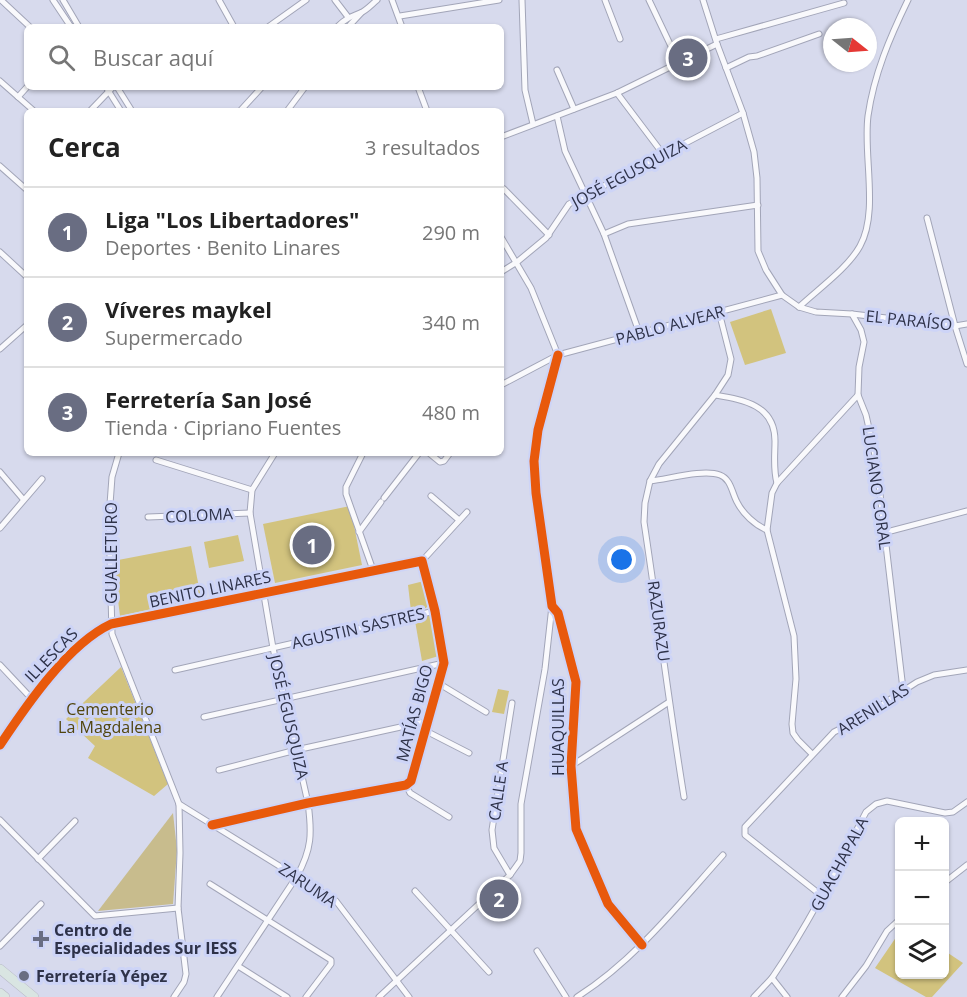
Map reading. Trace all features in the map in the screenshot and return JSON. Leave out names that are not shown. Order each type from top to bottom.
[{"type":"main road","points":[[0,969],[34,997]]},
{"type":"main road","points":[[0,993],[5,997]]},
{"type":"street","points":[[1,0],[27,24]]},
{"type":"street","points":[[53,0],[69,24]]},
{"type":"street","points":[[63,0],[77,24]]},
{"type":"street","points":[[219,0],[232,24]]},
{"type":"street","points":[[272,24],[306,0]]},
{"type":"street","points":[[335,0],[348,17]]},
{"type":"street","points":[[351,24],[377,0]]},
{"type":"street","points":[[392,0],[401,24]]},
{"type":"street","points":[[400,16],[461,3],[499,0]]},
{"type":"street","points":[[522,0],[525,90],[533,124]]},
{"type":"street","points":[[605,0],[620,39]]},
{"type":"street","points":[[649,0],[679,63]]},
{"type":"street","points":[[703,0],[743,113],[754,152],[757,178],[758,251],[766,270],[782,295],[799,307],[816,312],[852,314]]},
{"type":"street","points":[[799,307],[855,253],[860,247],[869,224],[868,116],[882,58],[908,0]]},
{"type":"street","points":[[504,136],[617,93],[679,63],[716,41],[844,3]]},
{"type":"street","points":[[340,24],[348,17],[361,13]]},
{"type":"street","points":[[726,68],[749,57],[758,56],[819,34]]},
{"type":"street","points":[[557,70],[574,109]]},
{"type":"street","points":[[0,81],[31,108]]},
{"type":"street","points":[[18,97],[24,90]]},
{"type":"street","points":[[93,108],[109,90]]},
{"type":"street","points":[[112,90],[120,108]]},
{"type":"street","points":[[113,90],[129,108]]},
{"type":"street","points":[[243,108],[259,90]]},
{"type":"street","points":[[291,108],[303,90]]},
{"type":"street","points":[[419,90],[426,108]]},
{"type":"street","points":[[617,93],[663,154]]},
{"type":"street","name":"JOSÉ EGUSQUIZA","points":[[504,270],[549,235],[567,206],[743,113]]},
{"type":"street","points":[[557,116],[565,151],[604,234],[639,332]]},
{"type":"street","points":[[0,166],[24,187]]},
{"type":"street","points":[[504,189],[549,235]]},
{"type":"street","points":[[604,234],[628,224],[758,205]]},
{"type":"street","points":[[927,218],[967,364]]},
{"type":"street","points":[[504,242],[531,288],[558,355]]},
{"type":"street","points":[[0,252],[24,274]]},
{"type":"street","name":"PABLO ALVEAR","points":[[504,382],[558,355],[782,295]]},
{"type":"street","name":"RAZURAZU","points":[[684,797],[644,522],[645,502],[650,482],[659,464],[728,375],[730,359],[719,312]]},
{"type":"street","name":"EL PARAÍSO","points":[[852,314],[955,326],[967,324]]},
{"type":"street","name":"LUCIANO CORAL","points":[[852,314],[861,330],[864,342],[859,367],[858,395],[866,415],[876,460],[903,690]]},
{"type":"street","points":[[0,349],[24,328]]},
{"type":"street","name":"HUAQUILLAS","points":[[558,355],[538,430],[534,461],[536,493],[552,606],[558,613],[576,682],[571,766],[576,829],[608,904],[642,945]]},
{"type":"street","points":[[715,394],[748,403],[768,415],[775,437],[774,474],[777,483]]},
{"type":"street","points":[[812,754],[794,733],[792,724],[796,679],[794,636],[767,530],[772,493],[777,483],[858,395]]},
{"type":"street","name":"GUALLETURO","points":[[117,456],[112,477],[109,518],[112,634],[178,804],[180,853],[178,908],[186,974],[174,997]]},
{"type":"street","name":"JOSÉ EGUSQUIZA","points":[[217,997],[297,876],[306,860],[312,829],[273,648],[249,513],[252,490],[273,456]]},
{"type":"street","points":[[362,456],[346,487],[346,494],[373,570]]},
{"type":"street","points":[[359,532],[417,456]]},
{"type":"street","points":[[433,456],[440,462],[448,456]]},
{"type":"street","points":[[156,460],[252,490]]},
{"type":"street","points":[[0,471],[23,499]]},
{"type":"street","points":[[650,482],[718,474],[728,481],[737,503],[747,516],[767,530]]},
{"type":"street","points":[[0,528],[42,479]]},
{"type":"street","points":[[431,496],[459,520]]},
{"type":"street","points":[[883,533],[967,511]]},
{"type":"street","points":[[421,560],[467,512]]},
{"type":"street","name":"COLOMA","points":[[148,517],[249,513]]},
{"type":"street","name":"BENITO LINARES","points":[[111,624],[421,560]]},
{"type":"street","name":"MATÍAS BIGO","points":[[212,825],[308,803],[406,785],[414,774],[444,663],[435,611],[421,560]]},
{"type":"street","points":[[380,997],[510,875],[520,861],[521,804],[545,669],[552,606]]},
{"type":"street","name":"AGUSTIN SASTRES","points":[[175,670],[435,611]]},
{"type":"street","name":"ILLESCAS","points":[[0,745],[31,698],[96,631],[111,624]]},
{"type":"street","points":[[204,717],[444,663]]},
{"type":"street","points":[[0,665],[31,698]]},
{"type":"street","name":"ARENILLAS","points":[[822,896],[745,835],[746,827],[834,732],[882,706],[903,690],[933,675],[967,670]]},
{"type":"street","points":[[438,683],[486,712]]},
{"type":"street","points":[[571,766],[669,702]]},
{"type":"street","name":"CALLE A","points":[[510,875],[494,848],[492,830],[512,703]]},
{"type":"street","points":[[219,770],[296,750],[428,721]]},
{"type":"street","points":[[426,731],[469,753]]},
{"type":"street","points":[[406,785],[410,793],[449,818]]},
{"type":"street","name":"GUACHAPALA","points":[[754,997],[772,978],[792,948],[866,812],[876,804],[887,801],[945,813],[953,812],[967,802]]},
{"type":"street","name":"ZARUMA","points":[[178,804],[336,902],[409,997]]},
{"type":"street","points":[[0,820],[95,916],[178,908]]},
{"type":"street","points":[[38,859],[75,821]]},
{"type":"street","points":[[577,997],[601,981],[642,945],[723,855]]},
{"type":"street","points":[[949,880],[967,865]]},
{"type":"street","points":[[210,884],[332,962],[306,997]]},
{"type":"street","points":[[415,891],[489,972]]},
{"type":"street","points":[[0,946],[41,904]]},
{"type":"street","points":[[842,997],[895,924]]},
{"type":"street","points":[[537,951],[566,997]]},
{"type":"street","points":[[238,966],[287,997]]},
{"type":"street","points":[[772,978],[787,997]]},
{"type":"green space","points":[[771,309],[786,353],[745,365],[730,322]]},
{"type":"green space","points":[[350,506],[362,565],[275,583],[263,524]]},
{"type":"green space","points":[[238,535],[244,561],[209,568],[204,542]]},
{"type":"green space","points":[[191,546],[201,598],[120,616],[113,561]]},
{"type":"green space","points":[[424,581],[430,603],[426,608],[411,611],[408,585]]},
{"type":"green space","points":[[435,613],[442,655],[422,661],[414,615]]},
{"type":"green space","name":"Cementerio La Magdalena","points":[[121,667],[168,784],[154,796],[88,758],[95,746],[66,719]]},
{"type":"green space","points":[[498,689],[509,691],[504,714],[492,712]]},
{"type":"green space","points":[[895,939],[895,979],[948,979],[932,997],[926,997],[875,968]]},
{"type":"green space","points":[[949,954],[963,963],[949,978]]},
{"type":"shaded area","points":[[173,813],[177,850],[173,904],[98,911]]},
{"type":"cycle path","points":[[558,355],[538,430],[534,461],[536,493],[552,606],[558,613],[576,682],[571,766],[576,829],[608,904],[642,945]]},
{"type":"cycle path","points":[[0,745],[49,677],[79,646],[111,624],[422,561],[435,611],[444,663],[411,781],[406,785],[308,803],[212,825]]},
{"type":"place","name":"Ferretería San José","points":[[688,58]]},
{"type":"place","name":"Liga \"Los Libertadores\"","points":[[312,545]]},
{"type":"place","name":"Víveres maykel","points":[[499,899]]},
{"type":"place","name":"Centro de Especialidades Sur IESS","points":[[41,939]]},
{"type":"place","name":"Ferretería Yépez","points":[[24,976]]}]
